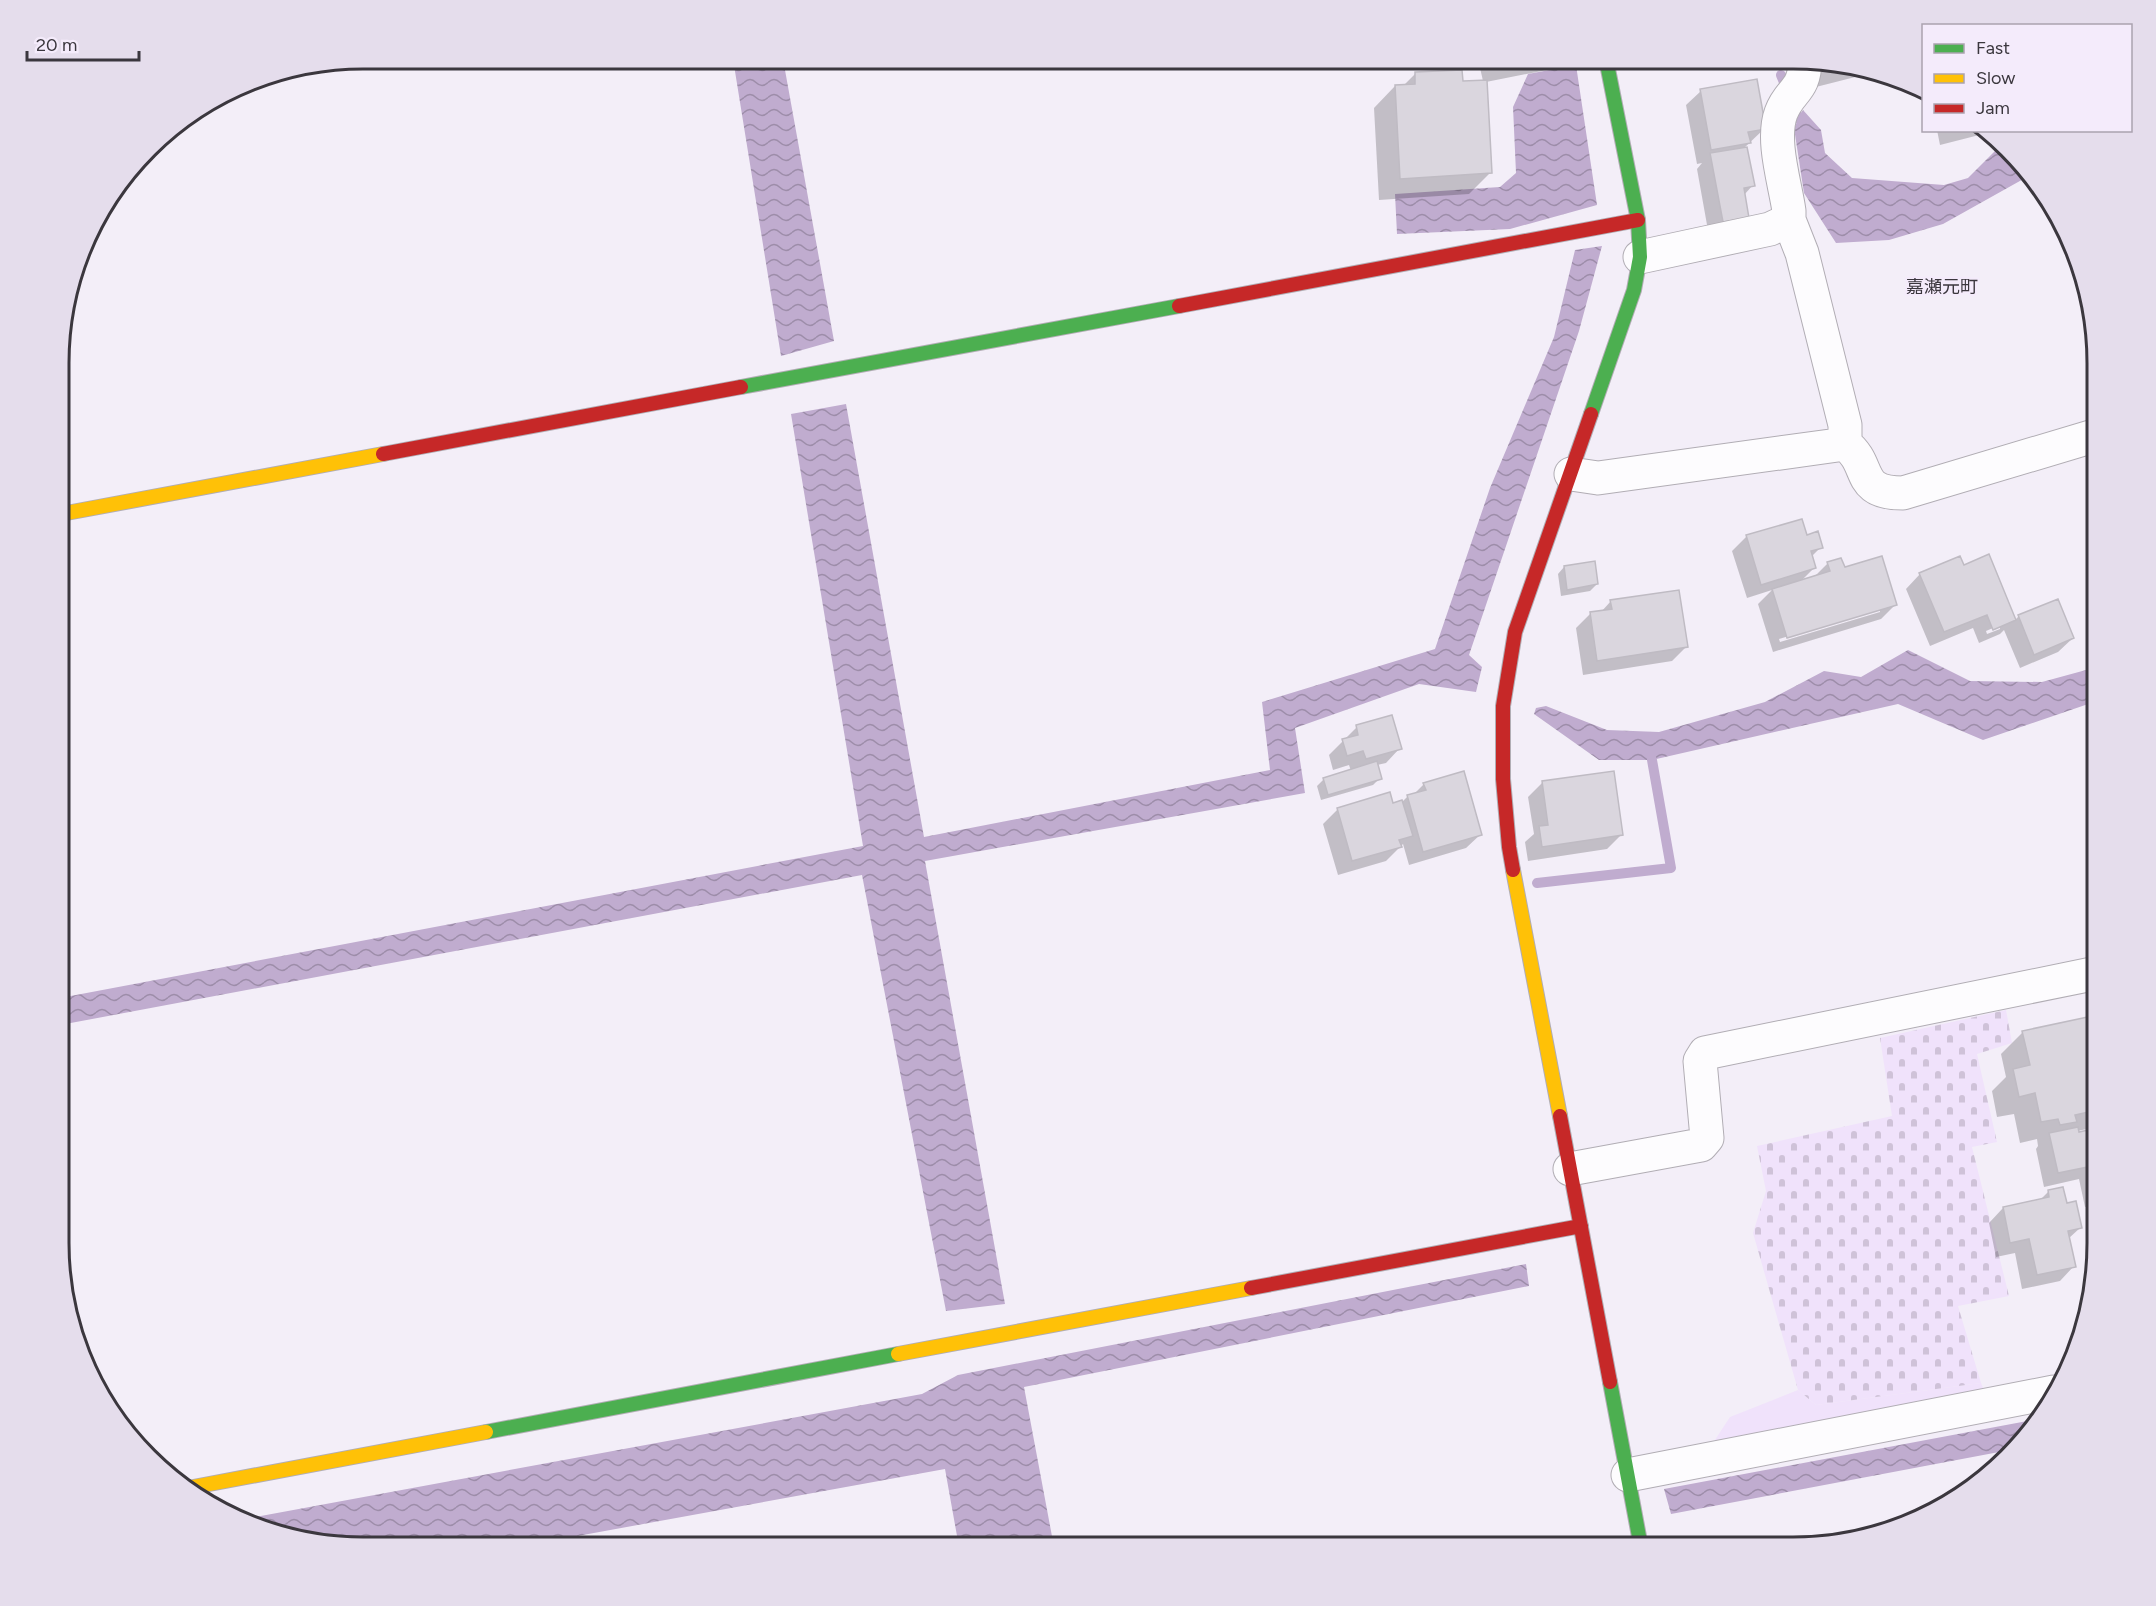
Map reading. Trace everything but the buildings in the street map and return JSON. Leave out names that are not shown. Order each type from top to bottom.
[{"type":"street","points":[[1608,69],[1638,220],[1640,257],[1634,290],[1515,632],[1503,706],[1503,779],[1509,847],[1639,1537]]},
{"type":"street","points":[[1796,85],[1776,131],[1789,220],[1802,253],[1845,425],[1845,444]]},
{"type":"street","points":[[69,513],[1638,220]]},
{"type":"street","points":[[1640,257],[1770,229],[1789,220]]},
{"type":"street","points":[[1571,474],[1598,478],[1845,444],[1853,450],[1869,484],[1887,493],[1903,493],[2087,438]]},
{"type":"street","points":[[1570,1169],[1701,1145],[1707,1138],[1700,1061],[1705,1053],[2087,976]]},
{"type":"street","points":[[197,1486],[1581,1226]]},
{"type":"street","points":[[1628,1475],[2046,1394]]},
{"type":"green space","points":[[2006,1010],[2012,1043],[1977,1054],[1997,1142],[1972,1147],[2009,1296],[1958,1306],[1981,1383],[1816,1405],[1798,1390],[1753,1233],[1766,1191],[1757,1146],[1892,1116],[1880,1038]]},
{"type":"green space","points":[[1981,1383],[1986,1395],[1711,1446],[1730,1417],[1798,1390],[1816,1405]]},
{"type":"water","points":[[735,69],[785,69],[834,341],[781,356]]},
{"type":"water","points":[[1555,69],[1577,69],[1597,205],[1510,229],[1397,234],[1395,194],[1500,187],[1516,173],[1513,107],[1528,74]]},
{"type":"water","points":[[1803,110],[1821,130],[1825,153],[1852,178],[1944,185],[1968,178],[1996,150],[2022,180],[1943,224],[1889,240],[1836,243],[1804,193],[1794,128]]},
{"type":"water","points":[[1602,246],[1579,331],[1469,655],[1482,667],[1476,692],[1419,684],[1295,728],[1305,793],[925,861],[1005,1304],[946,1311],[862,875],[69,1023],[69,996],[863,846],[791,414],[846,404],[924,837],[1270,770],[1262,702],[1435,649],[1490,488],[1554,337],[1575,250]]},
{"type":"water","points":[[1908,650],[1970,681],[2042,682],[2087,670],[2087,704],[1983,740],[1898,704],[1652,760],[1599,760],[1534,714],[1536,708],[1546,706],[1607,730],[1659,732],[1765,702],[1824,671],[1861,677]]},
{"type":"water","points":[[1526,1264],[1529,1286],[1024,1387],[1052,1537],[957,1537],[945,1469],[572,1537],[343,1536],[305,1531],[256,1517],[922,1394],[958,1375]]},
{"type":"water","points":[[2027,1421],[2000,1452],[1671,1514],[1664,1489]]},
{"type":"waterway","points":[[1781,75],[1799,119]]},
{"type":"waterway","points":[[1537,883],[1671,868],[1652,760]]},
{"type":"traffic: fast","points":[[1591,414],[1634,290],[1640,257],[1638,220],[1608,69]]},
{"type":"traffic: fast","points":[[741,387],[1179,306]]},
{"type":"traffic: fast","points":[[486,1432],[898,1354]]},
{"type":"traffic: fast","points":[[1610,1382],[1639,1537]]},
{"type":"traffic: slow","points":[[69,513],[383,454]]},
{"type":"traffic: slow","points":[[1513,870],[1560,1116]]},
{"type":"traffic: slow","points":[[898,1354],[1251,1288]]},
{"type":"traffic: slow","points":[[197,1486],[486,1432]]},
{"type":"traffic: jam","points":[[1179,306],[1638,220]]},
{"type":"traffic: jam","points":[[383,454],[741,387]]},
{"type":"traffic: jam","points":[[1513,870],[1503,779],[1503,706],[1515,632],[1591,414]]},
{"type":"traffic: jam","points":[[1560,1116],[1610,1382]]},
{"type":"traffic: jam","points":[[1251,1288],[1581,1226]]},
{"type":"district","name":"嘉瀬元町","points":[[1942,287]]}]
